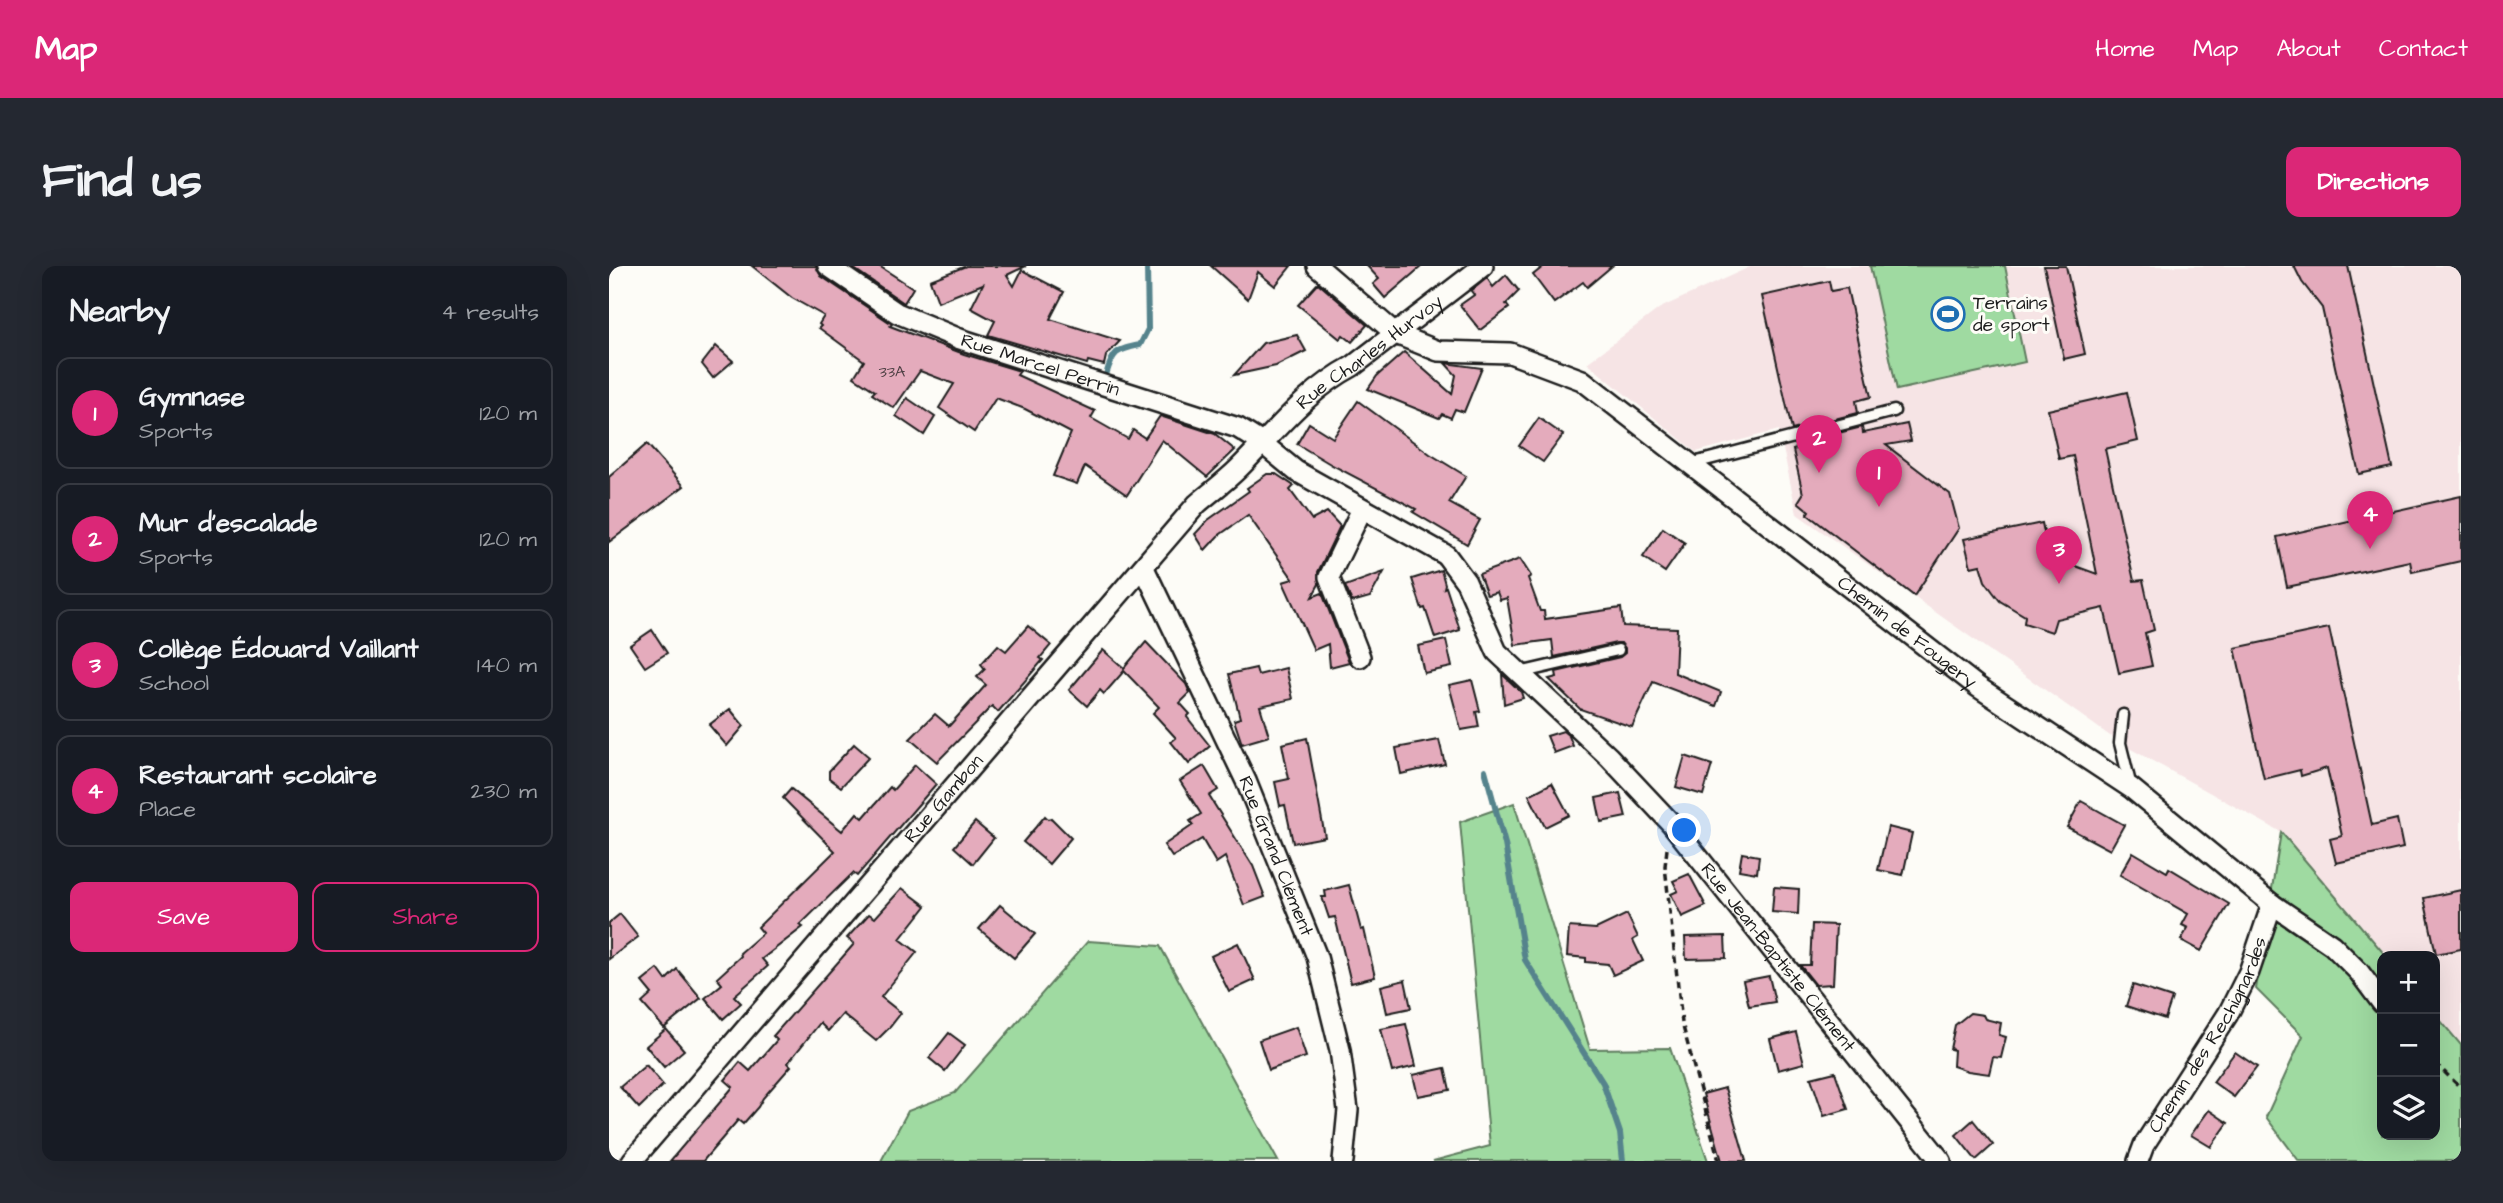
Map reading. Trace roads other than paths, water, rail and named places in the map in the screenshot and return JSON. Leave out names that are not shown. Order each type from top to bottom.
[{"type":"street","name":"Rue Marcel Perrin","points":[[828,266],[897,313],[960,339],[1238,428],[1262,443]]},
{"type":"street","name":"Chemin de Fougery","points":[[1318,266],[1396,334],[1439,351],[1510,353],[1582,380],[1979,687],[2131,788],[2272,904],[2332,945],[2377,997]]},
{"type":"street","name":"Rue Charles Hurvoy","points":[[1262,443],[1288,415],[1333,377],[1353,366],[1483,266]]},
{"type":"street","name":"Rue Jean-Baptiste Clément","points":[[1262,443],[1296,471],[1445,555],[1466,582],[1497,652],[1609,757],[1671,823],[1941,1161]]},
{"type":"street","name":"Rue Gambon","points":[[632,1161],[1197,504],[1262,443]]},
{"type":"street","points":[[1360,657],[1329,577],[1362,509]]},
{"type":"street","name":"Rue Grand Clément","points":[[1144,568],[1246,781],[1317,957],[1342,1062],[1348,1110],[1343,1161]]},
{"type":"street","name":"Chemin des Rechignardes","points":[[2138,1161],[2144,1145],[2228,1014],[2249,972],[2272,904]]},
{"type":"lane","points":[[1690,464],[1894,411]]},
{"type":"lane","points":[[1518,673],[1618,650]]},
{"type":"lane","points":[[2123,715],[2120,743],[2131,788]]},
{"type":"waterway","points":[[1106,375],[1114,356],[1121,350],[1140,345],[1148,329],[1147,266]]},
{"type":"waterway","points":[[1485,770],[1505,844],[1525,960],[1603,1083],[1620,1133],[1623,1161]]},
{"type":"place","name":"Terrains de sport","points":[[1948,314]]},
{"type":"place","name":"Mur d'escalade","points":[[1819,473]]},
{"type":"place","name":"Gymnase","points":[[1879,507]]},
{"type":"place","name":"Restaurant scolaire","points":[[2370,549]]},
{"type":"place","name":"Collège Édouard Vaillant","points":[[2059,584]]}]
